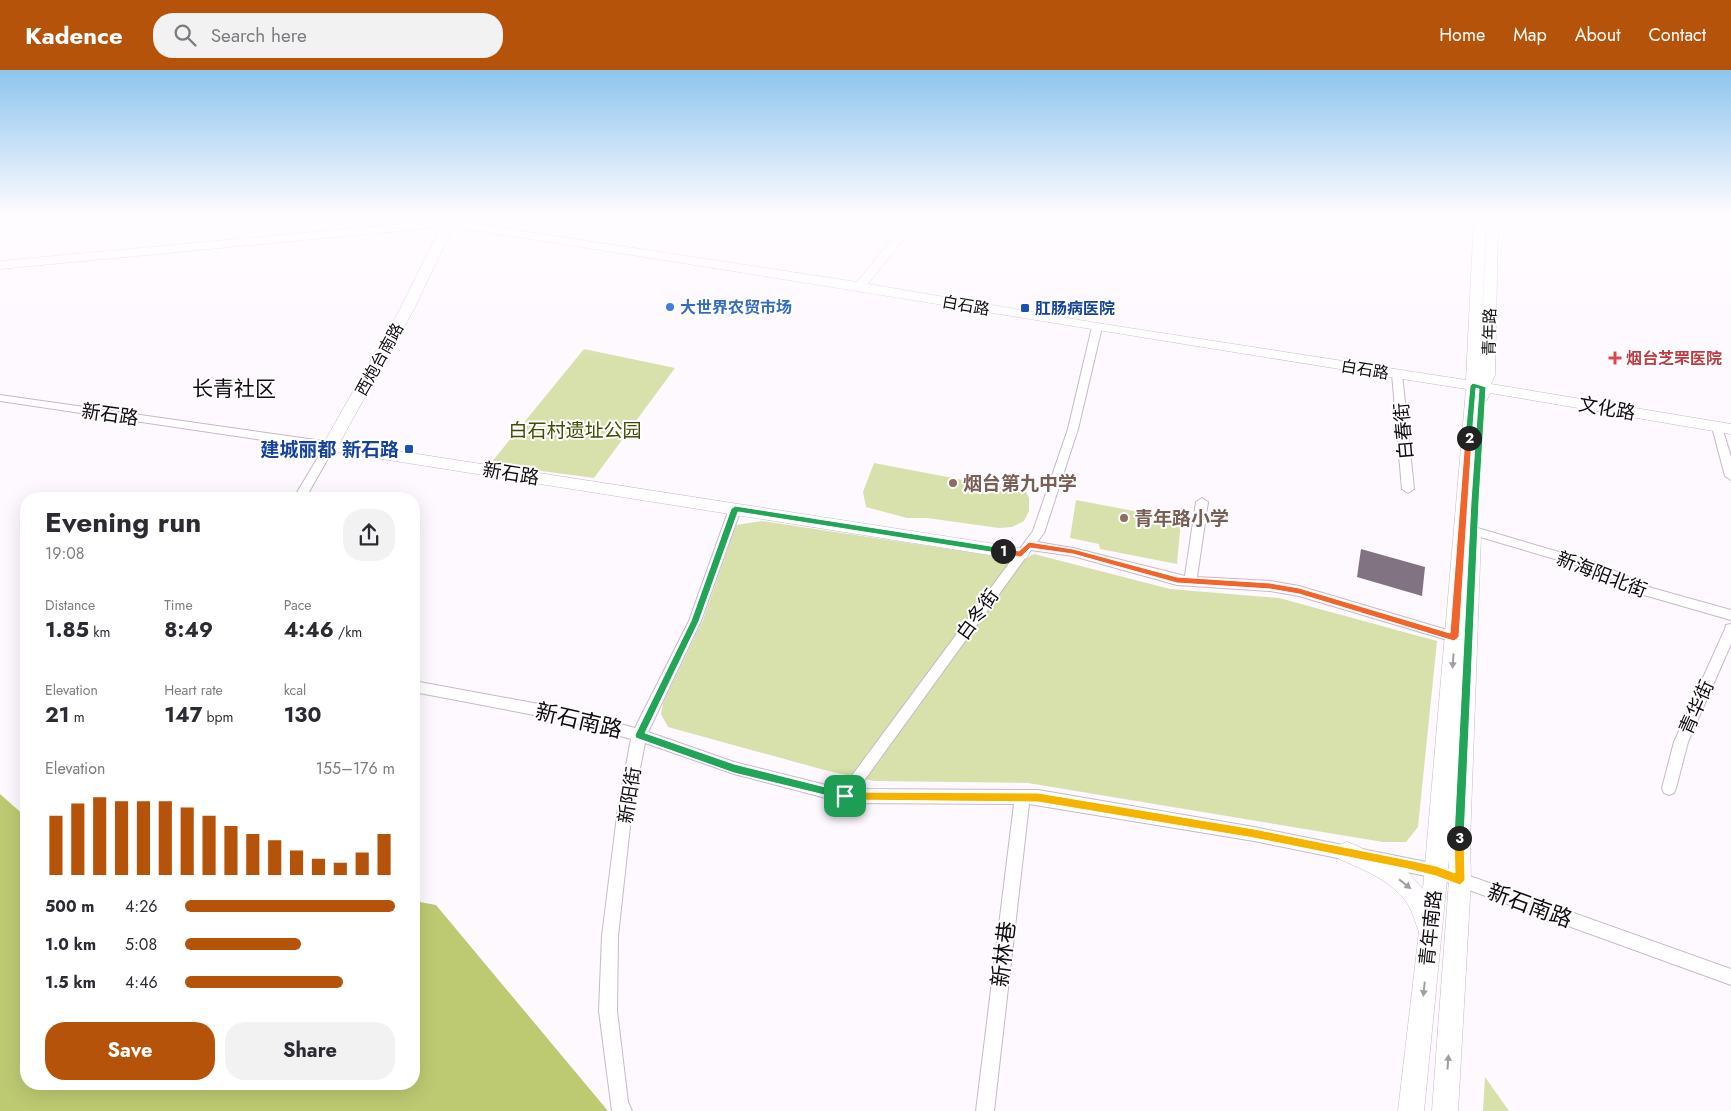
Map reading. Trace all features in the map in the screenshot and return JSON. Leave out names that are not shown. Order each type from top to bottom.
[{"type":"street","name":"西炮台南路","points":[[303,492],[407,310],[429,265]]},
{"type":"street","name":"白石路","points":[[727,265],[1097,327],[1478,386]]},
{"type":"street","points":[[860,286],[877,265]]},
{"type":"street","name":"青年路","points":[[1478,386],[1479,265]]},
{"type":"street","name":"青年路","points":[[1478,386],[1488,375],[1491,265]]},
{"type":"street","name":"白冬街","points":[[845,796],[1038,533],[1073,429],[1097,327]]},
{"type":"street","name":"白春街","points":[[1397,374],[1408,489]]},
{"type":"street","name":"文化路","points":[[1478,386],[1724,428]]},
{"type":"street","name":"青年南路","points":[[1445,1111],[1460,880],[1459,842],[1474,531],[1478,386]]},
{"type":"street","name":"青年南路","points":[[1411,1111],[1436,871],[1454,637],[1478,386]]},
{"type":"street","name":"新石路","points":[[0,398],[330,446],[735,509],[1025,549],[1073,552],[1177,580],[1270,586],[1299,591],[1454,637]]},
{"type":"street","points":[[1724,428],[1731,476]]},
{"type":"street","points":[[1190,581],[1202,502]]},
{"type":"street","name":"新阳街","points":[[623,1111],[620,1106],[608,1011],[610,936],[625,808],[639,735],[695,621],[735,509]]},
{"type":"street","name":"新海阳北街","points":[[1474,531],[1596,567],[1648,592],[1731,615]]},
{"type":"street","name":"青华街","points":[[1669,788],[1681,742],[1731,629]]},
{"type":"street","name":"新石南路","points":[[420,687],[566,715],[639,735],[734,768],[845,796],[1038,797],[1254,834],[1436,871],[1731,977]]},
{"type":"street","name":"新林巷","points":[[985,1111],[1022,797]]},
{"type":"street","points":[[1347,852],[1385,870],[1412,889],[1422,906],[1430,934]]},
{"type":"green space","name":"白石村遗址公园","points":[[584,349],[675,368],[594,478],[490,464]]},
{"type":"green space","points":[[874,463],[1026,492],[1029,498],[1029,511],[1024,521],[1012,527],[999,528],[927,518],[907,518],[866,507],[863,492]]},
{"type":"green space","points":[[1076,500],[1181,520],[1177,564],[1100,549],[1099,544],[1070,538]]},
{"type":"green space","points":[[762,521],[1022,560],[1034,554],[1170,589],[1279,598],[1437,641],[1418,827],[1406,842],[1383,842],[1028,783],[874,781],[828,771],[668,727],[661,714],[663,703],[703,620],[736,525]]},
{"type":"green space","points":[[0,794],[20,812],[20,1090],[420,1090],[420,902],[436,905],[608,1111],[0,1111]]},
{"type":"green space","points":[[1485,1077],[1509,1111],[1483,1111]]},
{"type":"building","points":[[1361,549],[1425,567],[1422,596],[1357,577]]},
{"type":"place","name":"大世界农贸市场","points":[[670,307]]},
{"type":"place","name":"肛肠病医院","points":[[1025,308]]},
{"type":"place","name":"烟台芝罘医院","points":[[1615,358]]},
{"type":"place","name":"建城丽都 新石路","points":[[409,449]]},
{"type":"place","name":"烟台第九中学","points":[[953,483]]},
{"type":"place","name":"青年路小学","points":[[1124,518]]},
{"type":"district","name":"长青社区","points":[[234,389]]},
{"type":"route","points":[[1473,386],[1483,387],[1475,501],[1459,842],[1460,880],[1436,871],[1408,864],[1254,834],[1038,797],[845,796],[734,768],[639,735],[695,621],[735,509],[1021,554],[1029,545],[1073,552],[1177,580],[1270,586],[1288,589],[1454,637],[1473,386]]}]
